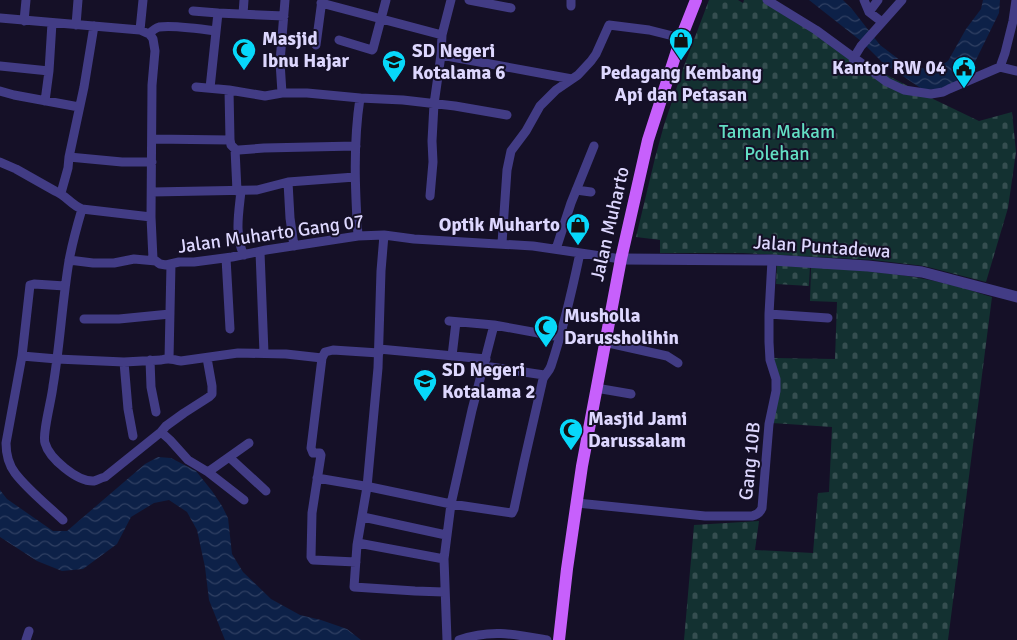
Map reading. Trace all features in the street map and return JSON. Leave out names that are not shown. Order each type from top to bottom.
[{"type":"main road","name":"Jalan Muharto","points":[[559,640],[582,466],[621,259],[648,140],[681,38],[696,0]]},
{"type":"street","points":[[24,21],[26,0]]},
{"type":"street","points":[[76,25],[78,0]]},
{"type":"street","points":[[140,30],[143,0]]},
{"type":"street","points":[[243,14],[244,0]]},
{"type":"street","points":[[282,93],[280,62],[285,0]]},
{"type":"street","points":[[339,40],[372,50],[386,0]]},
{"type":"street","points":[[430,196],[433,162],[434,104],[442,35],[451,0]]},
{"type":"street","points":[[469,0],[511,8]]},
{"type":"street","points":[[767,0],[816,30],[887,82],[904,90],[931,94],[943,92],[1000,67],[1017,71]]},
{"type":"street","points":[[864,0],[869,12],[882,22]]},
{"type":"street","points":[[869,12],[878,0]]},
{"type":"street","points":[[853,58],[861,46],[902,0]]},
{"type":"street","points":[[1000,67],[1013,21],[1016,0]]},
{"type":"street","points":[[316,45],[322,1],[442,35]]},
{"type":"street","points":[[192,11],[284,16]]},
{"type":"street","points":[[210,88],[218,13]]},
{"type":"street","points":[[0,18],[140,30],[149,34],[160,27],[216,31]]},
{"type":"street","points":[[45,101],[52,23]]},
{"type":"street","points":[[502,243],[507,170],[511,151],[526,131],[540,106],[556,90],[585,67],[596,54],[609,25],[649,30],[681,38]]},
{"type":"street","points":[[61,193],[68,168],[88,68],[94,26]]},
{"type":"street","name":"Jalan Muharto Gang 07","points":[[149,34],[153,39],[155,51],[152,85],[152,252],[153,259],[160,264],[226,258],[358,236],[384,235],[414,239],[533,246],[621,259]]},
{"type":"street","points":[[441,55],[572,79]]},
{"type":"street","points":[[0,66],[49,71]]},
{"type":"street","points":[[196,87],[265,96],[282,93],[306,93],[428,102],[506,115]]},
{"type":"street","points":[[229,90],[230,140],[231,145],[235,149],[239,191],[238,225],[240,249],[244,255]]},
{"type":"street","points":[[0,91],[79,107]]},
{"type":"street","points":[[358,236],[355,177],[357,118],[360,98]]},
{"type":"street","points":[[152,139],[230,140]]},
{"type":"street","points":[[235,149],[356,146]]},
{"type":"street","points":[[556,249],[576,190],[594,146]]},
{"type":"street","points":[[69,156],[122,162],[152,162]]},
{"type":"street","points":[[0,162],[61,193],[76,207],[151,217]]},
{"type":"street","points":[[152,192],[239,191],[264,189],[288,182],[355,177]]},
{"type":"street","points":[[288,182],[294,246]]},
{"type":"street","points":[[576,190],[591,192]]},
{"type":"street","points":[[82,209],[69,260],[51,404],[45,432],[44,442],[51,455],[76,476],[94,481],[105,477],[166,426],[209,398],[212,394],[212,386],[207,358]]},
{"type":"street","points":[[384,235],[379,351],[367,487],[358,544],[354,587],[444,592]]},
{"type":"street","points":[[260,252],[264,353]]},
{"type":"street","points":[[317,478],[451,504],[513,512],[544,375],[549,371],[560,337],[580,253]]},
{"type":"street","points":[[226,258],[230,329]]},
{"type":"street","points":[[69,260],[114,263],[134,259],[156,260]]},
{"type":"street","name":"Jalan Puntadewa","points":[[621,259],[772,260],[868,266],[922,272],[1017,297]]},
{"type":"street","name":"Gang 10B","points":[[577,503],[705,516],[752,516],[759,514],[762,508],[769,424],[776,391],[776,379],[770,360],[769,314],[772,260]]},
{"type":"street","points":[[169,359],[171,264]]},
{"type":"street","points":[[62,520],[15,473],[10,465],[6,443],[22,356],[30,285],[65,286]]},
{"type":"street","points":[[84,320],[170,314]]},
{"type":"street","points":[[769,314],[828,318]]},
{"type":"street","points":[[452,356],[452,322],[494,325],[560,337]]},
{"type":"street","points":[[447,640],[444,592],[446,535],[472,410],[494,325]]},
{"type":"street","points":[[604,342],[667,356],[678,363]]},
{"type":"street","points":[[356,562],[313,560],[311,558],[312,514],[321,455],[320,453],[313,452],[311,448],[322,358],[325,352],[333,350],[379,351],[452,356],[544,375]]},
{"type":"street","points":[[22,356],[124,362],[169,359],[182,361],[238,353],[286,354],[322,358]]},
{"type":"street","points":[[150,360],[156,412]]},
{"type":"street","points":[[124,362],[128,409],[133,436]]},
{"type":"street","points":[[596,388],[631,394]]},
{"type":"street","points":[[161,432],[188,460],[208,472],[244,500]]},
{"type":"street","points":[[208,472],[249,443]]},
{"type":"street","points":[[229,457],[266,491]]},
{"type":"street","points":[[362,517],[446,535]]},
{"type":"street","points":[[358,544],[444,559]]},
{"type":"street","points":[[459,640],[490,633],[513,634],[547,640]]},
{"type":"green space","name":"Taman Makam Polehan","points":[[709,0],[738,0],[743,3],[744,0],[771,0],[839,50],[979,121],[1012,112],[1016,152],[1008,208],[986,282],[924,266],[873,260],[743,253],[660,253],[660,240],[636,237],[664,125]]},
{"type":"green space","points":[[777,264],[810,266],[809,286],[776,284]]},
{"type":"green space","points":[[811,266],[914,277],[954,285],[992,297],[948,640],[684,640],[694,525],[759,521],[755,550],[813,553],[818,493],[829,492],[832,427],[772,423],[774,358],[835,359],[837,302],[810,301]]},
{"type":"water","points":[[809,0],[843,0],[880,45],[905,64],[926,69],[937,68],[948,61],[966,29],[981,9],[983,0],[1000,0],[999,13],[972,68],[957,84],[943,90],[922,89],[883,63],[861,41]]},
{"type":"water","points":[[158,457],[171,458],[196,471],[212,491],[228,518],[232,554],[243,572],[271,599],[300,615],[347,629],[361,640],[225,640],[209,600],[205,567],[197,530],[187,512],[169,500],[154,503],[131,517],[117,544],[83,569],[62,571],[37,561],[0,537],[0,490],[7,499],[53,531],[67,531],[145,464]]},
{"type":"place","name":"Pedagang Kembang Api dan Petasan","points":[[681,61]]},
{"type":"place","name":"Masjid Ibnu Hajar","points":[[244,71]]},
{"type":"place","name":"SD Negeri Kotalama 6","points":[[394,83]]},
{"type":"place","name":"Kantor RW 04","points":[[964,89]]},
{"type":"place","name":"Optik Muharto","points":[[578,246]]},
{"type":"place","name":"Musholla Darussholihin","points":[[546,348]]},
{"type":"place","name":"SD Negeri Kotalama 2","points":[[425,402]]},
{"type":"place","name":"Masjid Jami Darussalam","points":[[571,451]]}]
